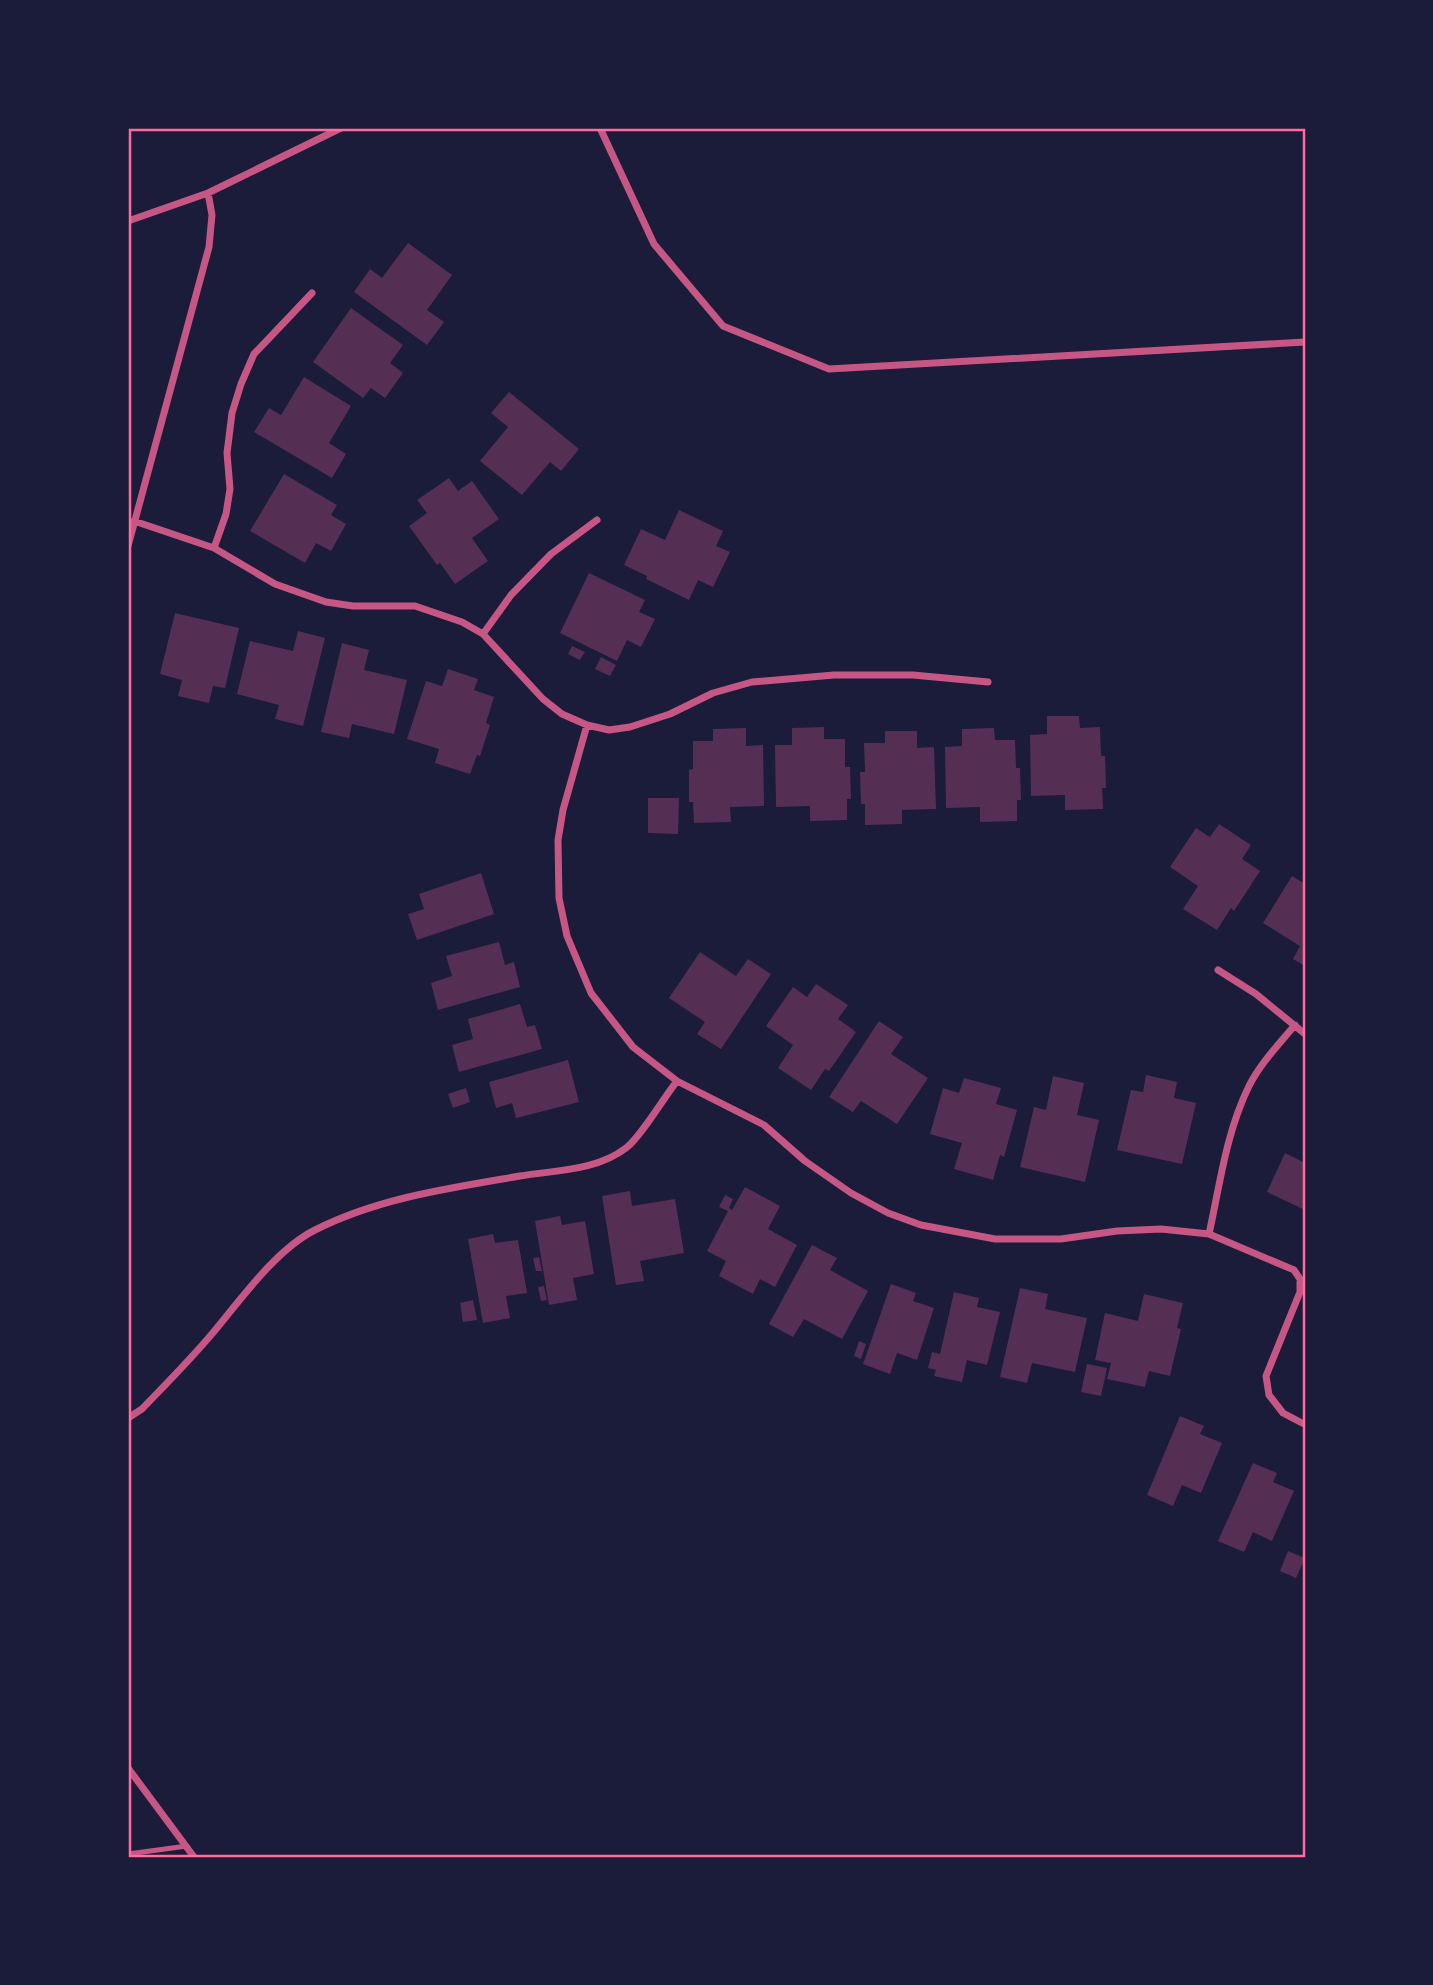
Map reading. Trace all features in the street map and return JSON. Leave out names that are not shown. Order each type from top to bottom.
[{"type":"street","points":[[128,221],[208,193],[341,128]]},
{"type":"street","points":[[600,128],[654,244],[723,327],[829,369],[1305,342]]},
{"type":"street","points":[[128,546],[209,247],[212,215],[208,193]]},
{"type":"street","points":[[214,548],[226,514],[230,489],[229,440],[232,413],[241,384],[254,354],[312,293]]},
{"type":"street","points":[[483,634],[511,596],[551,554],[597,520]]},
{"type":"street","points":[[134,521],[214,548],[275,584],[326,602],[353,606],[415,606],[462,622],[483,634],[543,699],[562,714],[587,725],[609,730],[630,727],[670,714],[713,693],[752,682],[834,674],[913,675],[988,682]]},
{"type":"street","points":[[587,725],[563,810],[558,840],[559,898],[567,936],[591,993],[633,1047],[677,1080],[764,1125],[805,1161],[851,1193],[888,1213],[921,1225],[995,1239],[1061,1239],[1117,1231],[1161,1229],[1209,1234],[1294,1270],[1300,1279],[1300,1292],[1266,1376],[1269,1395],[1283,1413],[1302,1423]]},
{"type":"street","points":[[1218,970],[1256,994],[1305,1034]]},
{"type":"street","points":[[1209,1234],[1225,1151],[1240,1107],[1262,1065],[1295,1025]]},
{"type":"street","points":[[128,1418],[142,1409],[209,1338],[272,1263],[312,1231],[355,1212],[400,1198],[607,1161],[629,1147],[677,1080]]},
{"type":"street","points":[[128,1768],[194,1857]]},
{"type":"lane","points":[[128,1854],[187,1846]]},
{"type":"building","points":[[408,243],[452,275],[427,310],[444,322],[427,345],[354,292],[370,269],[382,278]]},
{"type":"building","points":[[351,308],[403,345],[390,363],[403,373],[385,398],[371,388],[363,398],[313,362]]},
{"type":"building","points":[[304,377],[351,406],[329,443],[346,454],[332,478],[254,432],[269,408],[281,415]]},
{"type":"building","points":[[509,392],[579,449],[561,471],[550,462],[522,495],[480,461],[508,427],[491,413]]},
{"type":"building","points":[[284,474],[337,505],[331,515],[346,524],[331,551],[316,543],[305,563],[250,531]]},
{"type":"building","points":[[449,478],[458,491],[472,481],[499,519],[472,538],[488,561],[455,584],[440,563],[437,565],[409,526],[427,513],[417,500]]},
{"type":"building","points":[[679,510],[723,531],[716,546],[730,552],[713,587],[698,580],[689,600],[624,565],[641,529],[665,540]]},
{"type":"building","points":[[589,573],[645,600],[639,612],[655,619],[641,647],[627,640],[617,661],[560,633]]},
{"type":"building","points":[[175,613],[239,628],[225,688],[213,686],[209,703],[178,696],[182,680],[160,674]]},
{"type":"building","points":[[298,631],[325,638],[303,726],[275,719],[279,705],[237,694],[250,641],[293,651]]},
{"type":"building","points":[[342,643],[369,650],[364,670],[407,680],[394,734],[352,724],[349,738],[321,732]]},
{"type":"building","points":[[572,646],[585,652],[580,660],[568,654]]},
{"type":"building","points":[[601,657],[616,665],[610,676],[595,669]]},
{"type":"building","points":[[448,669],[478,679],[474,690],[494,697],[486,723],[490,725],[480,756],[477,755],[470,774],[435,763],[439,749],[407,739],[426,681],[442,686]]},
{"type":"building","points":[[1047,716],[1079,716],[1080,728],[1100,727],[1101,756],[1105,756],[1106,788],[1102,788],[1103,809],[1065,810],[1065,795],[1031,796],[1030,735],[1047,734]]},
{"type":"building","points":[[824,727],[824,739],[845,739],[845,767],[850,767],[851,799],[847,799],[847,820],[810,821],[810,806],[776,807],[775,745],[792,745],[792,728]]},
{"type":"building","points":[[746,728],[746,746],[763,745],[764,806],[730,807],[731,822],[694,823],[693,802],[689,802],[693,741],[713,741],[713,729]]},
{"type":"building","points":[[994,728],[995,740],[1015,740],[1016,768],[1020,768],[1021,800],[1017,800],[1017,821],[980,822],[980,807],[946,808],[945,747],[962,746],[962,729]]},
{"type":"building","points":[[885,731],[917,731],[917,748],[934,747],[936,809],[902,810],[902,824],[865,825],[860,772],[865,772],[864,743],[885,743]]},
{"type":"building","points":[[648,798],[679,798],[678,834],[648,833]]},
{"type":"building","points":[[1219,824],[1251,845],[1242,859],[1260,871],[1234,911],[1231,908],[1217,930],[1183,909],[1198,886],[1170,867],[1196,828],[1210,837]]},
{"type":"building","points":[[481,873],[494,914],[417,940],[408,914],[424,909],[419,894]]},
{"type":"building","points":[[1292,876],[1305,884],[1305,966],[1293,959],[1300,946],[1263,923]]},
{"type":"building","points":[[499,942],[505,965],[514,962],[520,987],[438,1010],[431,983],[452,976],[446,956]]},
{"type":"building","points":[[700,952],[736,976],[748,959],[771,974],[721,1049],[697,1034],[705,1022],[669,998]]},
{"type":"building","points":[[816,984],[848,1005],[838,1019],[856,1032],[829,1071],[825,1069],[811,1090],[778,1068],[793,1045],[766,1026],[793,987],[807,997]]},
{"type":"building","points":[[520,1004],[527,1027],[535,1025],[542,1049],[459,1072],[452,1045],[473,1039],[468,1019]]},
{"type":"building","points":[[879,1021],[903,1037],[891,1054],[928,1078],[897,1124],[861,1101],[853,1112],[829,1097]]},
{"type":"building","points":[[568,1060],[579,1102],[516,1118],[512,1103],[496,1108],[489,1082]]},
{"type":"building","points":[[1146,1075],[1177,1082],[1174,1098],[1196,1103],[1182,1164],[1117,1150],[1131,1090],[1143,1092]]},
{"type":"building","points":[[1053,1076],[1084,1083],[1077,1115],[1099,1120],[1085,1182],[1020,1167],[1034,1107],[1046,1110]]},
{"type":"building","points":[[964,1078],[1001,1088],[996,1104],[1017,1110],[1004,1157],[1000,1155],[993,1180],[954,1169],[962,1143],[930,1134],[943,1088],[959,1093]]},
{"type":"building","points":[[466,1088],[470,1102],[453,1108],[448,1094]]},
{"type":"building","points":[[1285,1153],[1305,1163],[1305,1210],[1267,1192]]},
{"type":"building","points":[[745,1187],[780,1206],[768,1229],[797,1245],[775,1287],[760,1279],[753,1294],[719,1276],[726,1261],[707,1251],[728,1211],[719,1207],[725,1195],[733,1199],[729,1208],[732,1210]]},
{"type":"building","points":[[630,1191],[632,1206],[675,1199],[684,1253],[640,1261],[644,1281],[616,1285],[602,1196]]},
{"type":"building","points":[[560,1216],[562,1225],[585,1221],[594,1274],[573,1278],[577,1300],[549,1305],[535,1221]]},
{"type":"building","points":[[493,1234],[495,1243],[518,1240],[527,1293],[506,1296],[510,1318],[483,1323],[468,1239]]},
{"type":"building","points":[[812,1245],[837,1258],[830,1270],[868,1291],[842,1339],[804,1319],[793,1337],[769,1324]]},
{"type":"building","points":[[539,1257],[542,1271],[536,1271],[533,1258]]},
{"type":"building","points":[[891,1284],[916,1293],[913,1301],[934,1308],[917,1360],[897,1353],[890,1374],[863,1364]]},
{"type":"building","points":[[544,1286],[547,1300],[541,1301],[538,1287]]},
{"type":"building","points":[[1020,1288],[1048,1294],[1045,1309],[1087,1318],[1075,1372],[1032,1363],[1027,1383],[1000,1377]]},
{"type":"building","points":[[954,1292],[979,1298],[977,1307],[1000,1312],[987,1365],[967,1360],[962,1382],[934,1376],[936,1370],[928,1368],[932,1352],[940,1354]]},
{"type":"building","points":[[1144,1294],[1183,1303],[1177,1328],[1181,1329],[1170,1376],[1149,1371],[1145,1387],[1107,1379],[1111,1363],[1095,1360],[1105,1313],[1138,1321]]},
{"type":"building","points":[[473,1300],[477,1320],[463,1322],[460,1303]]},
{"type":"building","points":[[859,1341],[866,1344],[861,1359],[854,1356]]},
{"type":"building","points":[[1087,1364],[1107,1368],[1101,1396],[1081,1392]]},
{"type":"building","points":[[1180,1416],[1204,1426],[1200,1434],[1222,1443],[1201,1493],[1182,1485],[1173,1506],[1147,1495]]},
{"type":"building","points":[[1253,1463],[1277,1473],[1273,1482],[1294,1491],[1272,1541],[1253,1532],[1244,1552],[1218,1541]]},
{"type":"building","points":[[1288,1551],[1305,1558],[1296,1578],[1280,1571]]}]
